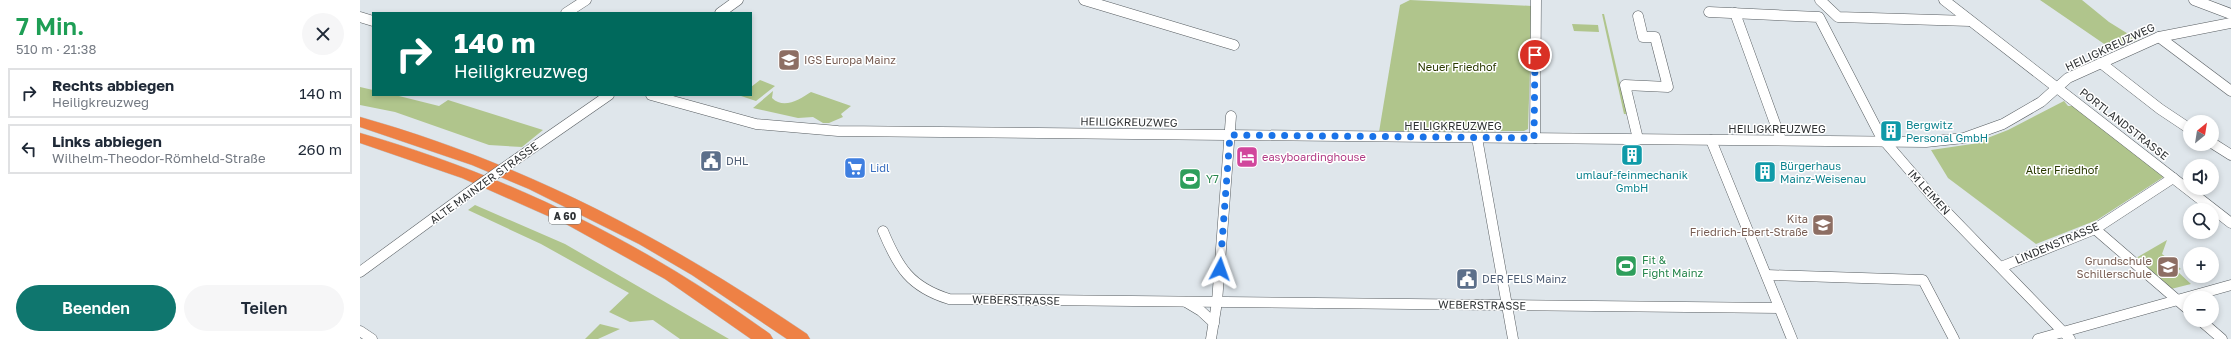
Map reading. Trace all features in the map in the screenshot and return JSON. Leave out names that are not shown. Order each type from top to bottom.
[{"type":"highway","name":"A 60","points":[[360,122],[395,132],[481,162],[570,200],[651,242],[704,273],[801,339]]},
{"type":"highway","name":"A 60","points":[[360,138],[469,174],[552,210],[641,257],[693,288],[758,336]]},
{"type":"street","points":[[568,12],[586,0]]},
{"type":"street","points":[[721,12],[738,0]]},
{"type":"street","points":[[1084,0],[1234,45]]},
{"type":"street","points":[[1534,138],[1536,0]]},
{"type":"street","points":[[1820,0],[1838,18],[1953,22],[1970,21]]},
{"type":"street","name":"PORTLANDSTRASSE","points":[[1944,0],[2231,222]]},
{"type":"street","points":[[2194,0],[2231,14]]},
{"type":"street","points":[[1708,12],[1735,13],[1781,140]]},
{"type":"street","name":"IM LEIMEN","points":[[1735,13],[1816,16],[1821,20],[1881,137],[1936,201],[2066,336]]},
{"type":"street","points":[[1638,16],[1643,37],[1655,37],[1668,87],[1625,85],[1638,139]]},
{"type":"street","points":[[360,17],[372,21]]},
{"type":"street","name":"HEILIGKREUZWEG","points":[[656,96],[742,121],[785,128],[838,131],[1886,142],[1936,141],[1964,138],[2004,124],[2048,97],[2068,78],[2159,37],[2231,23]]},
{"type":"street","points":[[2159,37],[2231,91]]},
{"type":"street","points":[[2101,63],[2160,109],[2183,124]]},
{"type":"street","name":"ALTE MAINZER STRASSE","points":[[360,272],[468,193],[608,96]]},
{"type":"street","points":[[2048,97],[2077,102]]},
{"type":"street","points":[[1211,339],[1217,302],[1231,116]]},
{"type":"street","points":[[1477,138],[1513,339]]},
{"type":"street","points":[[1711,140],[1792,339]]},
{"type":"street","points":[[2219,147],[2231,155]]},
{"type":"street","name":"LINDENSTRASSE","points":[[2001,267],[2095,229],[2173,178]]},
{"type":"street","points":[[2095,229],[2183,305]]},
{"type":"street","name":"WEBERSTRASSE","points":[[883,231],[894,258],[904,273],[926,291],[949,299],[1779,308]]},
{"type":"street","points":[[1767,275],[1923,280],[1954,339]]},
{"type":"street","points":[[2038,339],[2066,336],[2176,299],[2231,285]]},
{"type":"street","points":[[1184,301],[1201,311],[1214,324]]},
{"type":"street","points":[[2208,327],[2222,339]]},
{"type":"street","points":[[360,332],[372,339]]},
{"type":"green space","name":"Neuer Friedhof","points":[[1410,0],[1532,6],[1528,129],[1524,131],[1379,132],[1400,5]]},
{"type":"green space","points":[[2040,0],[2082,0],[2109,22],[2138,40],[2113,50]]},
{"type":"green space","points":[[1602,14],[1604,14],[1627,114],[1624,114]]},
{"type":"green space","points":[[1572,24],[1598,25],[1599,32],[1574,31]]},
{"type":"green space","points":[[760,80],[775,86],[756,101],[741,96],[752,96],[752,86]]},
{"type":"green space","points":[[360,87],[372,90],[372,96],[399,96],[439,106],[448,100],[543,130],[522,147],[489,145],[395,112],[360,105]]},
{"type":"green space","points":[[773,91],[772,98],[782,103],[792,102],[811,92],[851,106],[841,114],[843,117],[829,123],[823,123],[813,117],[798,118],[753,108]]},
{"type":"green space","name":"Alter Friedhof","points":[[2064,101],[2068,106],[2078,106],[2165,176],[2097,220],[2036,244],[1948,178],[1931,150],[1972,144],[2008,130]]},
{"type":"green space","points":[[475,205],[565,244],[729,339],[680,339],[653,320],[630,322],[609,312],[629,293],[541,244],[468,210]]},
{"type":"green space","points":[[2167,240],[2162,254],[2181,269],[2177,271],[2183,277],[2183,283],[2191,284],[2171,289],[2136,258]]},
{"type":"green space","points":[[600,324],[620,329],[598,339],[585,339]]},
{"type":"place","name":"IGS Europa Mainz","points":[[789,60]]},
{"type":"place","name":"Bergwitz Personal GmbH","points":[[1891,131]]},
{"type":"place","name":"umlauf-feinmechanik GmbH","points":[[1632,155]]},
{"type":"place","name":"easyboardinghouse","points":[[1247,157]]},
{"type":"place","name":"DHL","points":[[711,161]]},
{"type":"place","name":"Lidl","points":[[855,168]]},
{"type":"place","name":"Bürgerhaus Mainz-Weisenau","points":[[1765,172]]},
{"type":"place","name":"Y7","points":[[1190,179]]},
{"type":"place","name":"Kita Friedrich-Ebert-Straße","points":[[1823,225]]},
{"type":"place","name":"Fit & Fight Mainz","points":[[1626,266]]},
{"type":"place","name":"Grundschule Schillerschule","points":[[2168,267]]},
{"type":"place","name":"DER FELS Mainz","points":[[1467,279]]},
{"type":"route","points":[[1220,269],[1230,135],[1534,138],[1535,55]]}]
